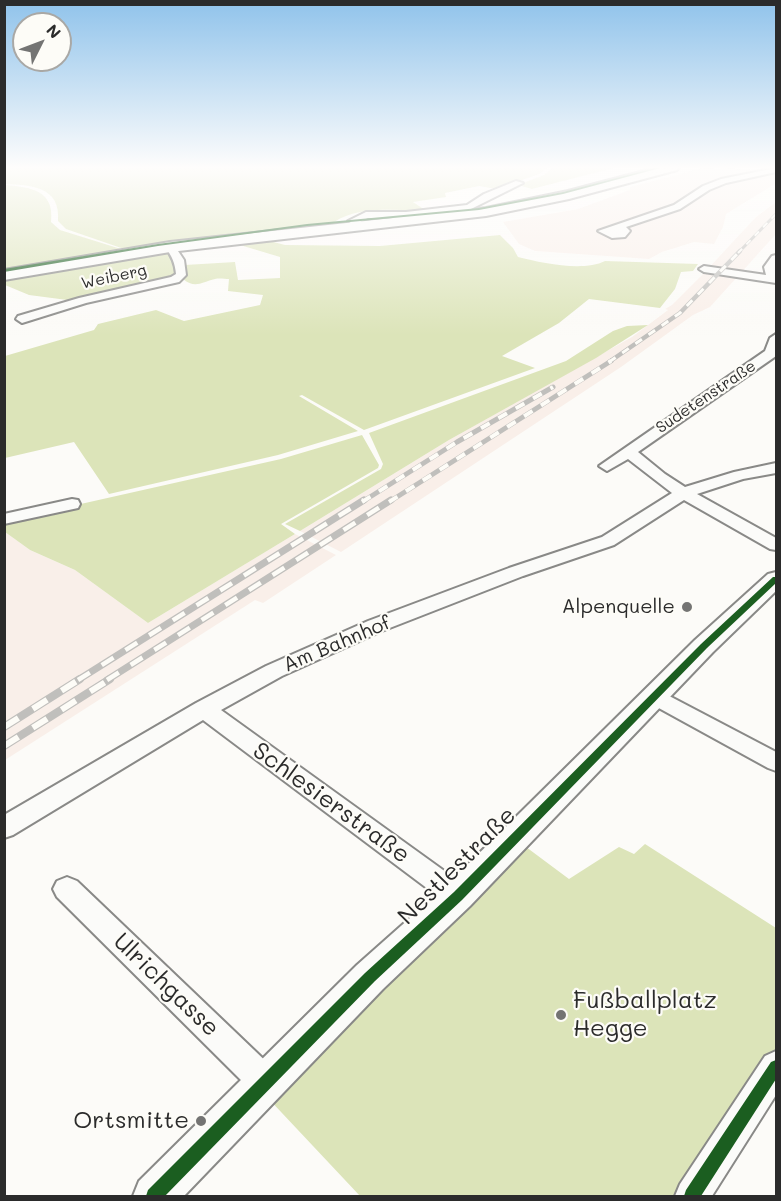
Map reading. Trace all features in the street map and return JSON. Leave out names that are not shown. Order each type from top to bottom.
[{"type":"main road","points":[[4,275],[170,247],[377,223]]},
{"type":"street","points":[[619,226],[628,223]]},
{"type":"street","name":"Weiberg","points":[[22,319],[83,300],[175,280],[181,275],[181,268],[177,255],[170,247]]},
{"type":"street","points":[[775,279],[769,267],[777,258]]},
{"type":"street","points":[[704,269],[775,279]]},
{"type":"street","name":"Sudetenstraße","points":[[607,466],[774,354],[777,338]]},
{"type":"street","points":[[629,451],[638,461],[684,493],[777,545]]},
{"type":"street","name":"Am Bahnhof","points":[[4,828],[204,709],[274,671],[375,626],[516,572],[608,541],[684,493],[740,476],[777,468]]},
{"type":"street","points":[[4,519],[72,504]]},
{"type":"street","name":"Nestlestraße","points":[[168,1192],[265,1082],[370,977],[458,896],[704,646],[777,579]]},
{"type":"street","points":[[654,696],[777,762]]},
{"type":"street","name":"Schlesierstraße","points":[[204,709],[458,896]]},
{"type":"street","name":"Ulrichgasse","points":[[67,889],[265,1082]]},
{"type":"street","points":[[692,1197],[777,1067]]},
{"type":"shaded area","points":[[504,223],[724,223],[714,244],[694,242],[662,252],[649,259],[535,251],[519,244]]},
{"type":"shaded area","points":[[750,223],[776,223],[776,234],[710,307],[693,315],[621,367],[341,552],[300,531],[449,440],[632,337],[668,310],[665,309],[672,305]]},
{"type":"shaded area","points":[[5,532],[30,550],[75,570],[148,623],[295,534],[336,555],[263,603],[255,600],[5,760]]},
{"type":"green space","points":[[5,223],[52,223],[60,230],[121,249],[5,271]]},
{"type":"green space","points":[[60,223],[326,223],[124,249],[66,229]]},
{"type":"green space","points":[[500,235],[513,248],[518,257],[550,264],[586,266],[605,261],[698,264],[693,271],[681,272],[675,289],[660,308],[589,299],[559,323],[502,356],[535,368],[364,430],[302,395],[299,396],[358,431],[278,455],[109,494],[74,442],[5,458],[5,356],[94,330],[98,324],[156,310],[184,321],[260,305],[263,295],[228,291],[229,279],[195,284],[187,282],[183,279],[185,265],[235,262],[238,280],[280,278],[280,257],[240,245],[181,250],[266,240],[285,245],[380,246]]},
{"type":"green space","points":[[168,252],[176,265],[176,273],[172,280],[75,301],[29,295],[5,285],[5,278]]},
{"type":"green space","points":[[648,325],[596,358],[449,440],[300,531],[285,524],[381,469],[383,464],[369,433],[566,361],[613,331],[627,326]]},
{"type":"green space","points":[[362,435],[379,465],[378,468],[281,524],[295,534],[148,623],[75,570],[30,550],[5,532],[5,521],[281,459]]},
{"type":"green space","name":"Fußballplatz Hegge","points":[[522,844],[569,879],[619,847],[634,854],[645,844],[776,928],[776,1048],[678,1196],[360,1196],[266,1096]]},
{"type":"railway","points":[[738,253],[767,223]]},
{"type":"railway","points":[[609,362],[680,313],[740,251]]},
{"type":"railway","points":[[389,502],[611,361]]},
{"type":"railway","points":[[362,502],[457,442],[553,387]]},
{"type":"railway","points":[[78,680],[364,500]]},
{"type":"railway","points":[[107,680],[391,500]]},
{"type":"railway","points":[[4,727],[80,679]]},
{"type":"railway","points":[[4,746],[110,679]]},
{"type":"cycle path","points":[[4,271],[158,245],[328,223]]},
{"type":"cycle path","points":[[154,1196],[370,977],[458,896],[704,646],[776,579]]},
{"type":"cycle path","points":[[692,1196],[776,1067]]},
{"type":"place","name":"Alpenquelle","points":[[687,607]]},
{"type":"place","name":"Fußballplatz Hegge","points":[[561,1015]]},
{"type":"place","name":"Ortsmitte","points":[[201,1121]]}]
